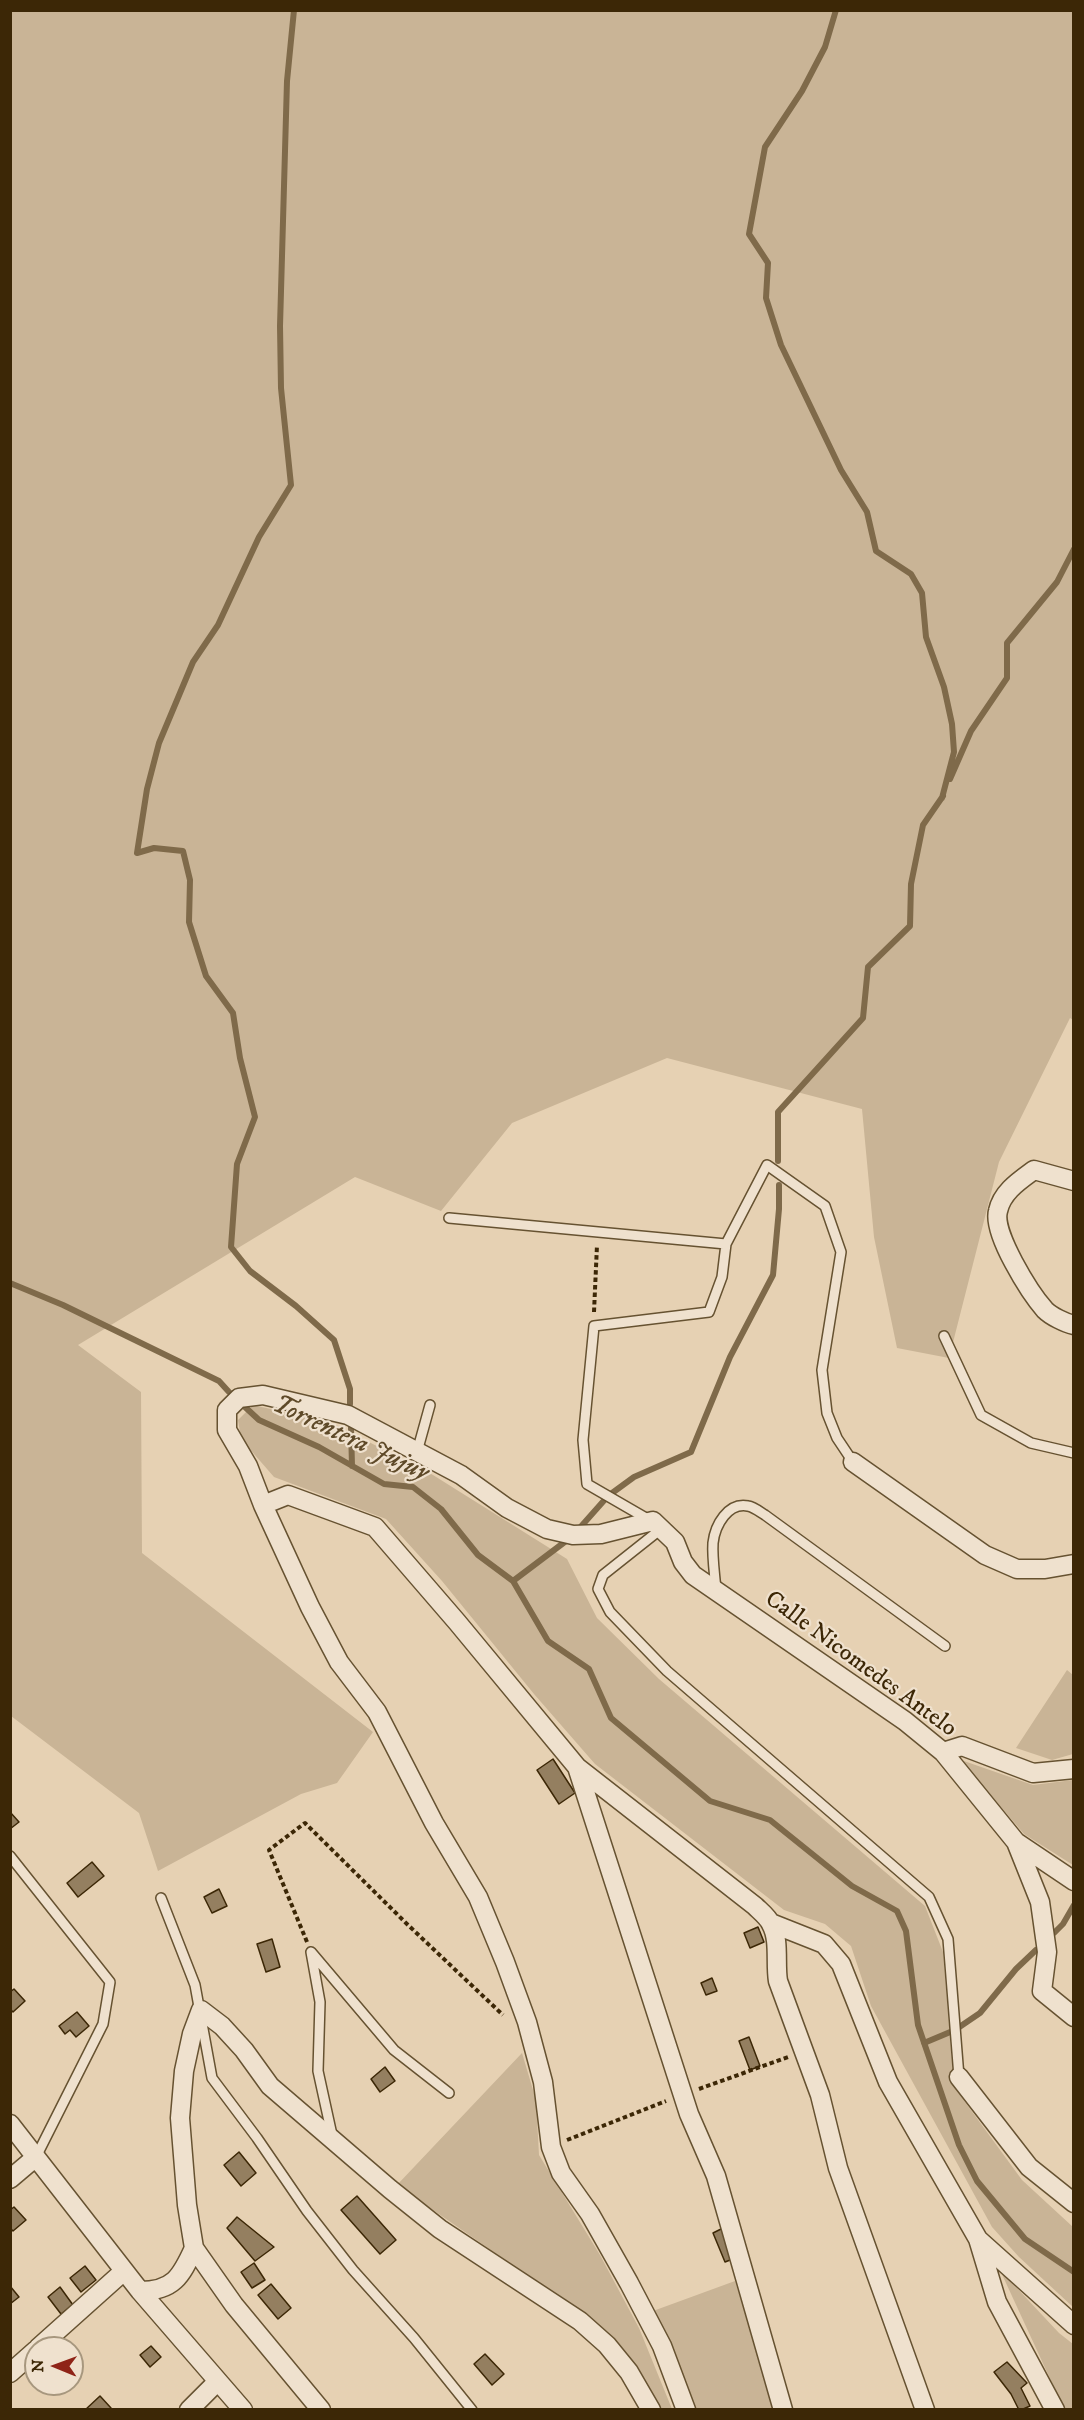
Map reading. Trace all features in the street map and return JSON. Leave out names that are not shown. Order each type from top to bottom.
[{"type":"street","points":[[1074,1181],[1034,1170],[1010,1188],[997,1212],[999,1232],[1046,1312],[1074,1325]]},
{"type":"street","points":[[657,1525],[601,1534],[573,1535],[547,1529],[507,1508],[461,1475],[348,1415],[262,1395],[238,1398],[227,1410],[227,1430],[248,1466],[262,1505],[310,1608],[339,1662],[376,1712],[434,1823],[478,1897],[527,2022],[543,2082],[551,2147],[561,2173],[590,2214],[629,2283],[662,2346],[686,2409]]},
{"type":"street","points":[[853,1462],[985,1555],[1017,1569],[1045,1569],[1074,1564]]},
{"type":"street","points":[[262,1505],[288,1495],[375,1527],[577,1767],[755,1906],[771,1923],[810,1936],[824,1944],[841,1964],[888,2082],[978,2239],[997,2302],[1055,2409]]},
{"type":"street","name":"Calle Nicomedes Antelo","points":[[657,1525],[675,1542],[683,1562],[693,1575],[905,1721],[943,1752],[1016,1842],[1074,1881]]},
{"type":"street","points":[[943,1752],[962,1746],[1033,1773],[1074,1769]]},
{"type":"street","points":[[577,1767],[689,2114],[716,2176],[783,2409]]},
{"type":"street","points":[[1016,1842],[1040,1902],[1047,1952],[1042,1991],[1074,2017]]},
{"type":"street","points":[[771,1923],[776,1945],[775,1964],[778,1981],[820,2095],[837,2168],[925,2409]]},
{"type":"street","points":[[321,2409],[234,2305],[194,2248],[187,2205],[180,2118],[184,2071],[192,2034],[201,2010],[222,2026],[244,2050],[270,2086],[440,2229],[580,2321],[607,2345],[629,2372],[651,2409]]},
{"type":"street","points":[[959,2078],[1029,2167],[1074,2203]]},
{"type":"street","points":[[10,2124],[124,2271],[217,2382],[243,2409]]},
{"type":"street","points":[[10,2179],[36,2157]]},
{"type":"street","points":[[978,2239],[1074,2325]]},
{"type":"street","points":[[140,2290],[158,2290],[172,2284],[185,2270],[194,2248]]},
{"type":"street","points":[[52,2336],[124,2271]]},
{"type":"street","points":[[10,2373],[24,2361]]},
{"type":"street","points":[[189,2409],[217,2382]]},
{"type":"lane","points":[[853,1462],[837,1438],[827,1413],[822,1370],[841,1252],[825,1206],[767,1165],[726,1244],[722,1277],[709,1312],[594,1326],[583,1440],[587,1484],[657,1525],[603,1575],[598,1589],[610,1612],[667,1671],[929,1897],[948,1939],[959,2078]]},
{"type":"lane","points":[[449,1218],[726,1244]]},
{"type":"lane","points":[[944,1336],[981,1415],[1031,1443],[1074,1453]]},
{"type":"lane","points":[[417,1452],[430,1405]]},
{"type":"lane","points":[[716,1591],[713,1543],[719,1523],[728,1511],[739,1506],[750,1506],[945,1646]]},
{"type":"lane","points":[[10,1857],[110,1982],[103,2024],[36,2157]]},
{"type":"lane","points":[[161,1898],[195,1985],[212,2078],[346,2262],[414,2337],[472,2409]]},
{"type":"lane","points":[[311,1952],[394,2050],[448,2093]]},
{"type":"lane","points":[[311,1952],[320,2002],[318,2071],[333,2140]]},
{"type":"path","points":[[594,1326],[597,1232]]},
{"type":"path","points":[[311,1952],[269,1850],[304,1822],[507,2019]]},
{"type":"shaded area","points":[[11,11],[1073,11],[1073,1020],[1070,1018],[999,1162],[949,1358],[897,1348],[874,1237],[862,1109],[667,1058],[512,1123],[441,1211],[355,1177],[78,1345],[141,1392],[142,1553],[373,1732],[337,1783],[301,1794],[158,1871],[139,1813],[11,1716]]},
{"type":"shaded area","points":[[253,1405],[332,1423],[433,1475],[567,1559],[597,1618],[659,1679],[925,1906],[943,1952],[954,2087],[1022,2180],[1073,2227],[1073,2307],[1019,2257],[992,2227],[871,2006],[851,1946],[825,1924],[784,1910],[595,1764],[534,1694],[442,1581],[386,1519],[274,1477],[241,1439],[238,1420]]},
{"type":"shaded area","points":[[1067,1670],[1073,1675],[1073,1754],[1052,1760],[1016,1748]]},
{"type":"shaded area","points":[[961,1760],[1033,1785],[1073,1780],[1073,1865],[1024,1834]]},
{"type":"shaded area","points":[[522,2053],[536,2100],[539,2155],[600,2255],[639,2328],[672,2409],[658,2409],[642,2379],[602,2327],[397,2185]]},
{"type":"shaded area","points":[[1000,2270],[1059,2333],[1073,2344],[1073,2409],[1064,2409]]},
{"type":"shaded area","points":[[735,2281],[776,2409],[694,2409],[653,2311]]},
{"type":"building","points":[[553,1759],[575,1793],[559,1804],[537,1770]]},
{"type":"building","points":[[10,1812],[19,1822],[10,1829]]},
{"type":"building","points":[[92,1862],[104,1876],[78,1897],[67,1883]]},
{"type":"building","points":[[219,1889],[227,1906],[212,1913],[204,1897]]},
{"type":"building","points":[[758,1927],[764,1942],[750,1948],[744,1933]]},
{"type":"building","points":[[272,1939],[280,1967],[266,1972],[257,1944]]},
{"type":"building","points":[[712,1978],[717,1991],[706,1995],[701,1983]]},
{"type":"building","points":[[14,1989],[25,2001],[13,2012],[10,2009],[10,1992]]},
{"type":"building","points":[[77,2012],[89,2026],[76,2037],[70,2030],[65,2034],[59,2026]]},
{"type":"building","points":[[749,2037],[760,2066],[750,2070],[739,2041]]},
{"type":"building","points":[[385,2067],[395,2081],[380,2092],[371,2079]]},
{"type":"building","points":[[239,2152],[256,2173],[241,2186],[224,2165]]},
{"type":"building","points":[[357,2196],[396,2240],[380,2254],[341,2210]]},
{"type":"building","points":[[14,2207],[26,2220],[13,2231],[10,2228],[10,2210]]},
{"type":"building","points":[[237,2217],[274,2247],[255,2261],[227,2228]]},
{"type":"building","points":[[725,2227],[738,2257],[725,2262],[713,2233]]},
{"type":"building","points":[[254,2263],[265,2280],[252,2288],[241,2272]]},
{"type":"building","points":[[85,2266],[96,2280],[81,2292],[70,2278]]},
{"type":"building","points":[[271,2284],[291,2308],[278,2319],[258,2295]]},
{"type":"building","points":[[10,2286],[19,2297],[10,2304]]},
{"type":"building","points":[[60,2287],[73,2305],[61,2314],[48,2297]]},
{"type":"building","points":[[151,2346],[161,2357],[150,2367],[140,2355]]},
{"type":"building","points":[[485,2354],[504,2374],[492,2385],[474,2364]]},
{"type":"building","points":[[1007,2362],[1027,2383],[1021,2388],[1030,2406],[1021,2410],[994,2372]]},
{"type":"building","points":[[100,2396],[111,2408],[110,2410],[85,2410]]},
{"type":"waterway","points":[[294,10],[287,81],[280,326],[281,388],[291,485],[259,537],[218,625],[193,662],[159,743],[147,789],[137,853],[154,848],[183,851],[190,880],[189,922],[206,976],[233,1013],[240,1058],[255,1117],[237,1164],[231,1247],[250,1271],[296,1306],[334,1340],[350,1389],[350,1404]]},
{"type":"waterway","points":[[836,10],[825,47],[802,91],[765,147],[749,234],[768,263],[766,298],[781,345],[841,470],[867,512],[876,551],[911,574],[922,593],[926,637],[944,687],[952,724],[954,752],[942,798]]},
{"type":"waterway","points":[[950,779],[971,731],[1007,678],[1007,643],[1057,582],[1074,549]]},
{"type":"waterway","points":[[778,1161],[778,1112],[863,1018],[868,967],[910,926],[911,884],[923,825],[943,796]]},
{"type":"waterway","points":[[577,1531],[608,1496],[634,1477],[691,1452],[730,1357],[773,1275],[779,1185]]},
{"type":"waterway","name":"Torrentera Jujuy","points":[[10,1283],[63,1305],[219,1381],[229,1392]]},
{"type":"waterway","name":"Torrentera Jujuy","points":[[245,1407],[259,1420],[319,1447],[384,1484],[413,1487],[441,1509],[478,1555],[513,1581],[548,1641],[589,1669],[611,1718],[710,1801],[770,1820],[852,1886],[897,1911],[906,1931],[918,2025],[959,2145],[977,2181],[1025,2239],[1074,2272]]},
{"type":"waterway","points":[[351,1428],[352,1466]]},
{"type":"waterway","points":[[513,1581],[570,1538]]},
{"type":"waterway","points":[[1054,1933],[1063,1924],[1074,1905]]},
{"type":"waterway","points":[[924,2043],[955,2030],[980,2013],[1016,1969],[1036,1950]]}]
